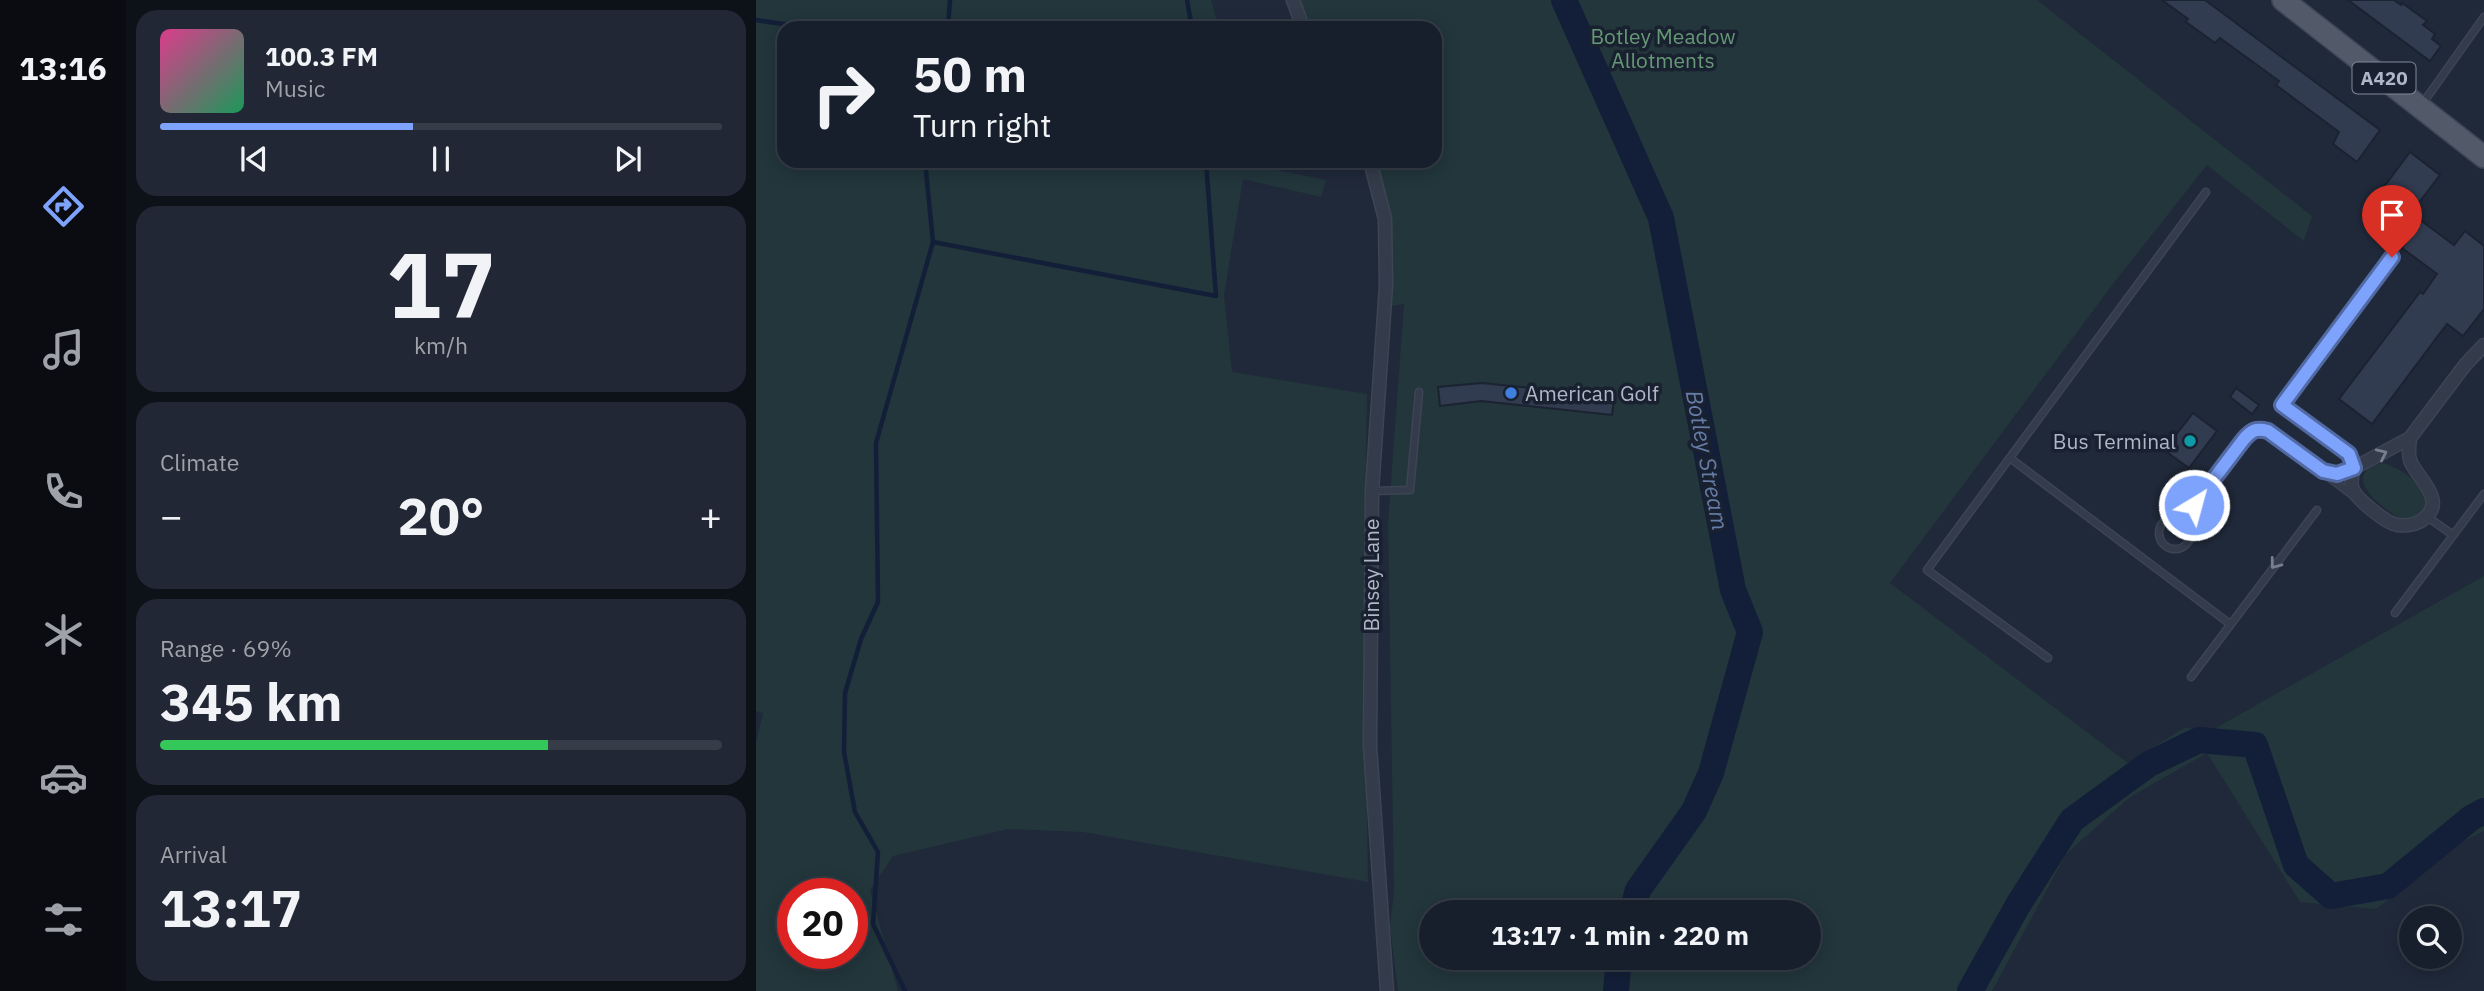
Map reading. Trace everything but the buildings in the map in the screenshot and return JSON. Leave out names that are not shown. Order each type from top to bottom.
[{"type":"main road","name":"A420","points":[[2283,0],[2484,157]]},
{"type":"street","points":[[1293,0],[1300,21]]},
{"type":"street","name":"Binsey Lane","points":[[1372,168],[1385,219],[1386,285],[1372,491],[1370,746],[1387,991]]},
{"type":"street","points":[[2410,438],[2409,460],[2428,484],[2432,498],[2431,509],[2422,520],[2409,525],[2395,525],[2358,498],[2351,483],[2354,468],[2410,438],[2465,365],[2484,345]]},
{"type":"lane","points":[[2420,108],[2484,17]]},
{"type":"lane","points":[[2048,658],[1927,570],[2206,192]]},
{"type":"lane","points":[[2323,471],[2337,474],[2354,468],[2349,454],[2282,405],[2392,257]]},
{"type":"lane","points":[[1372,491],[1410,490],[1419,392]]},
{"type":"lane","points":[[2184,519],[2244,439],[2251,431],[2259,428],[2268,431],[2358,498]]},
{"type":"lane","points":[[2010,458],[2231,624]]},
{"type":"lane","points":[[2395,613],[2484,494]]},
{"type":"lane","points":[[2191,677],[2317,510]]},
{"type":"lane","points":[[2426,516],[2453,536]]},
{"type":"lane","points":[[2170,517],[2184,519],[2191,527],[2188,543],[2175,550],[2165,546],[2160,538],[2162,523],[2170,517]]},
{"type":"green space","points":[[756,0],[1211,0],[1217,21],[777,21],[777,168],[1266,168],[1326,180],[1321,197],[1243,179],[1224,295],[1232,372],[1367,394],[1364,618],[1368,882],[1083,832],[1008,829],[893,856],[870,890],[898,991],[756,991],[756,743],[763,713],[756,711]]},
{"type":"green space","name":"Botley Meadow Allotments","points":[[1298,0],[2037,0],[2312,216],[2304,241],[2207,165],[2113,284],[1890,583],[2128,763],[2184,728],[2214,729],[2484,576],[2484,831],[2463,841],[2376,909],[2300,902],[2207,753],[2130,797],[2066,854],[1992,991],[1398,991],[1390,926],[1394,891],[1388,523],[1404,304],[1392,306],[1388,208],[1376,168],[1442,168],[1442,21],[1308,21]]},
{"type":"green space","points":[[2381,463],[2405,473],[2423,491],[2425,502],[2421,512],[2412,518],[2401,519],[2384,508],[2368,492],[2363,475],[2369,468]]},
{"type":"waterway","points":[[948,21],[950,0]]},
{"type":"waterway","points":[[1187,0],[1191,21]]},
{"type":"waterway","name":"Botley Stream","points":[[1564,0],[1661,218],[1733,590],[1750,632],[1711,773],[1694,811],[1638,890],[1635,900]]},
{"type":"waterway","points":[[756,20],[777,23]]},
{"type":"waterway","points":[[905,991],[873,924],[878,852],[855,812],[844,752],[845,693],[861,639],[878,602],[876,443],[933,242],[926,168]]},
{"type":"waterway","points":[[933,242],[1216,296],[1207,168]]},
{"type":"waterway","points":[[1970,991],[2018,905],[2072,820],[2149,764],[2199,740],[2255,745],[2296,865],[2331,896],[2388,886],[2471,818],[2484,811]]},
{"type":"waterway","name":"Botley Stream","points":[[1616,991],[1618,970]]},
{"type":"place","name":"American Golf","points":[[1511,393]]},
{"type":"place","name":"Bus Terminal","points":[[2190,441]]},
{"type":"route","points":[[2194,505],[2244,439],[2251,431],[2259,428],[2268,431],[2323,471],[2337,474],[2354,468],[2349,454],[2282,405],[2392,257]]}]
